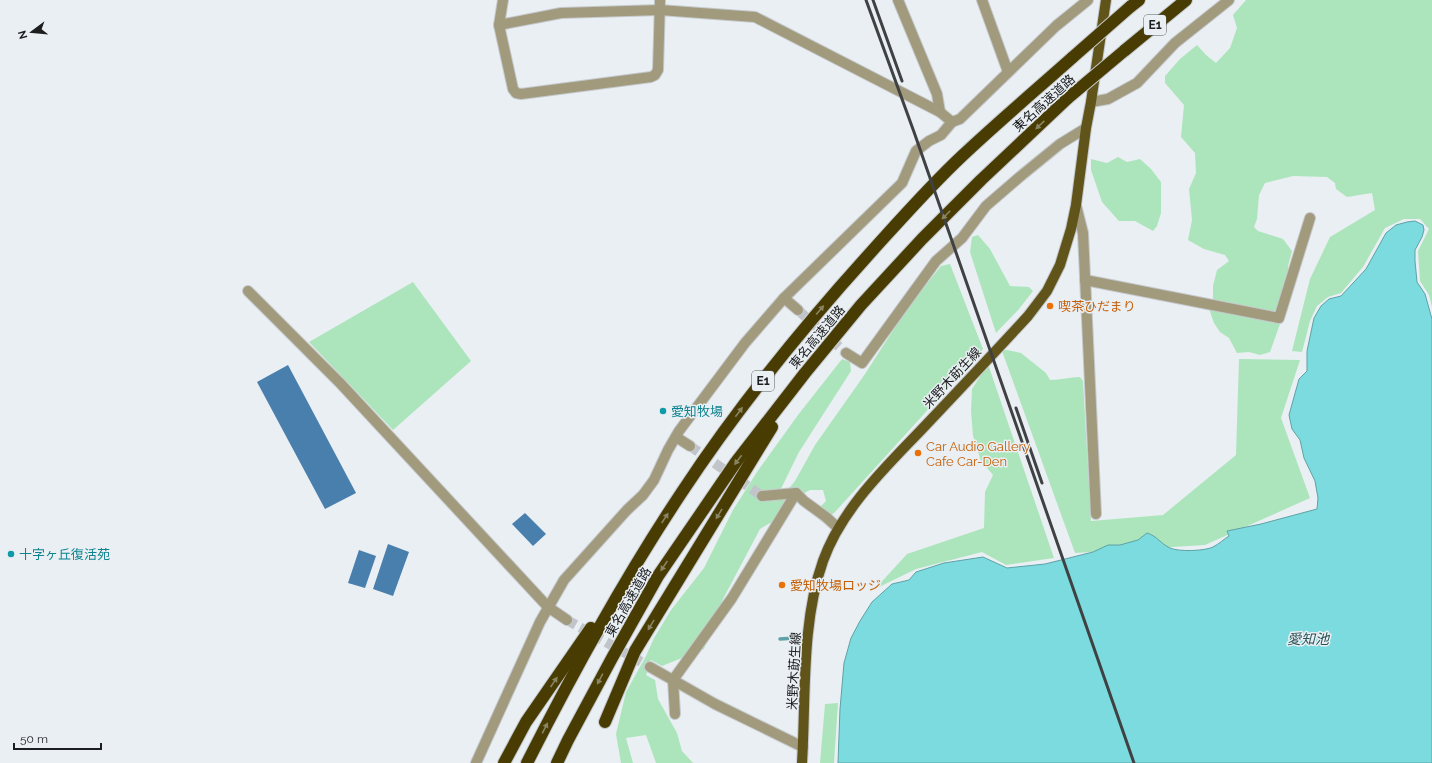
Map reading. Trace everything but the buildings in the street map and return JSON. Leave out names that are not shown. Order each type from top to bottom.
[{"type":"highway","name":"東名高速道路","points":[[557,763],[608,665],[658,576],[736,462],[805,373],[861,305],[922,239],[981,180],[1068,98],[1186,0]]},
{"type":"highway","name":"東名高速道路","points":[[527,763],[561,696],[602,621],[654,534],[717,442],[784,352],[902,217],[962,156],[1135,4]]},
{"type":"highway","points":[[605,722],[635,651],[805,373]]},
{"type":"highway","points":[[504,763],[526,722],[654,534]]},
{"type":"main road","name":"米野木莇生線","points":[[802,763],[808,635],[815,591],[823,561],[838,528],[872,483],[1028,316],[1047,291],[1060,266],[1071,229],[1076,205],[1086,128],[1106,0]]},
{"type":"street","points":[[503,0],[499,25],[512,89],[516,93],[521,94],[630,80],[655,75],[658,70],[660,5]]},
{"type":"street","points":[[898,0],[936,94],[940,112]]},
{"type":"street","points":[[476,763],[540,622],[564,580],[627,510],[643,495],[654,480],[668,450],[676,438],[745,343],[784,298],[902,183],[916,151],[929,141],[941,135],[952,122],[960,119],[1056,26],[1088,0]]},
{"type":"street","points":[[1091,102],[1108,99],[1137,83],[1175,43],[1228,0]]},
{"type":"street","points":[[985,1],[1008,72]]},
{"type":"street","points":[[499,25],[561,13],[660,5],[755,17],[940,112],[952,122]]},
{"type":"street","points":[[846,353],[862,363],[936,261],[962,238],[986,206],[1050,153],[1086,128]]},
{"type":"street","points":[[1076,205],[1083,233],[1096,514]]},
{"type":"street","points":[[1085,280],[1279,318],[1310,218]]},
{"type":"street","points":[[248,291],[340,383],[548,607],[567,620]]},
{"type":"street","points":[[784,298],[798,310]]},
{"type":"street","points":[[676,438],[690,446]]},
{"type":"street","points":[[675,714],[673,680],[732,598],[796,493]]},
{"type":"street","points":[[762,496],[796,493],[838,528]]},
{"type":"street","points":[[650,667],[715,704],[803,748]]},
{"type":"green space","points":[[1246,0],[1432,0],[1432,307],[1429,295],[1420,281],[1418,251],[1429,229],[1420,219],[1404,219],[1385,228],[1363,267],[1341,293],[1328,297],[1317,306],[1310,321],[1302,352],[1292,351],[1310,279],[1330,237],[1375,210],[1372,193],[1347,197],[1336,189],[1335,183],[1327,177],[1293,176],[1265,183],[1259,195],[1257,219],[1254,227],[1258,231],[1283,239],[1292,251],[1288,266],[1288,274],[1278,309],[1270,314],[1213,303],[1213,286],[1217,270],[1229,261],[1225,255],[1204,249],[1188,240],[1192,220],[1189,189],[1196,173],[1195,153],[1181,137],[1184,105],[1165,83],[1165,76],[1180,59],[1197,45],[1216,63],[1230,48],[1237,28],[1233,15]]},
{"type":"green space","points":[[1118,157],[1127,162],[1140,159],[1151,169],[1161,182],[1161,213],[1157,226],[1153,231],[1135,221],[1119,221],[1102,202],[1091,170],[1091,159],[1107,163]]},
{"type":"green space","points":[[978,235],[990,249],[1010,286],[1029,287],[1033,291],[1019,309],[996,333],[970,252],[972,237]]},
{"type":"green space","points":[[950,264],[983,349],[835,512],[822,522],[813,514],[826,501],[823,490],[810,490],[786,503],[775,520],[760,529],[723,599],[704,649],[662,666],[651,660],[646,675],[655,680],[658,699],[677,733],[682,751],[693,763],[656,763],[646,735],[626,738],[633,763],[621,763],[616,734],[626,692],[654,638],[671,610],[704,568],[733,510],[757,472],[798,415],[842,359],[850,362],[851,371],[799,452],[775,501],[782,497],[795,481],[815,445],[865,374],[908,307],[941,266]]},
{"type":"green space","points":[[413,282],[471,361],[393,430],[309,342]]},
{"type":"green space","points":[[1208,306],[1280,324],[1270,352],[1260,355],[1249,352],[1237,353],[1229,338],[1220,332],[1214,323]]},
{"type":"green space","points":[[1007,350],[1021,353],[1046,373],[1050,380],[1080,377],[1083,381],[1091,521],[1163,515],[1236,455],[1239,359],[1300,360],[1281,418],[1310,498],[1205,545],[1075,553],[1002,351]]},
{"type":"green space","points":[[988,364],[1054,558],[1006,565],[982,552],[916,569],[875,589],[907,554],[984,528],[985,492],[993,475],[981,461],[973,436],[971,411],[972,389]]},
{"type":"green space","points":[[838,703],[834,763],[820,763],[825,704]]},
{"type":"water","name":"愛知池","points":[[1415,221],[1423,225],[1424,230],[1415,250],[1417,282],[1425,294],[1432,319],[1432,763],[838,763],[840,709],[844,663],[851,638],[872,602],[892,584],[909,580],[916,572],[944,563],[983,557],[1007,568],[1045,564],[1093,552],[1108,545],[1120,545],[1138,540],[1147,533],[1154,536],[1170,548],[1185,550],[1204,549],[1213,547],[1229,536],[1227,531],[1261,524],[1317,509],[1318,498],[1315,481],[1304,458],[1300,440],[1292,429],[1289,415],[1299,379],[1307,371],[1307,351],[1314,318],[1321,306],[1329,299],[1341,296],[1366,269],[1386,233],[1396,225]]},
{"type":"waterway","points":[[780,639],[795,638]]},
{"type":"tunnel","points":[[798,310],[846,353]]},
{"type":"tunnel","points":[[690,446],[762,496]]},
{"type":"tunnel","points":[[567,620],[650,667]]},
{"type":"railway","points":[[866,0],[914,132],[1134,763]]},
{"type":"railway","points":[[873,0],[902,81]]},
{"type":"railway","points":[[1016,408],[1042,483]]},
{"type":"place","name":"喫茶ひだまり","points":[[1050,306]]},
{"type":"place","name":"愛知牧場","points":[[663,411]]},
{"type":"place","name":"Car Audio Gallery Cafe Car-Den","points":[[918,453]]},
{"type":"place","name":"十字ヶ丘復活苑","points":[[11,554]]},
{"type":"place","name":"愛知牧場ロッジ","points":[[782,585]]}]
